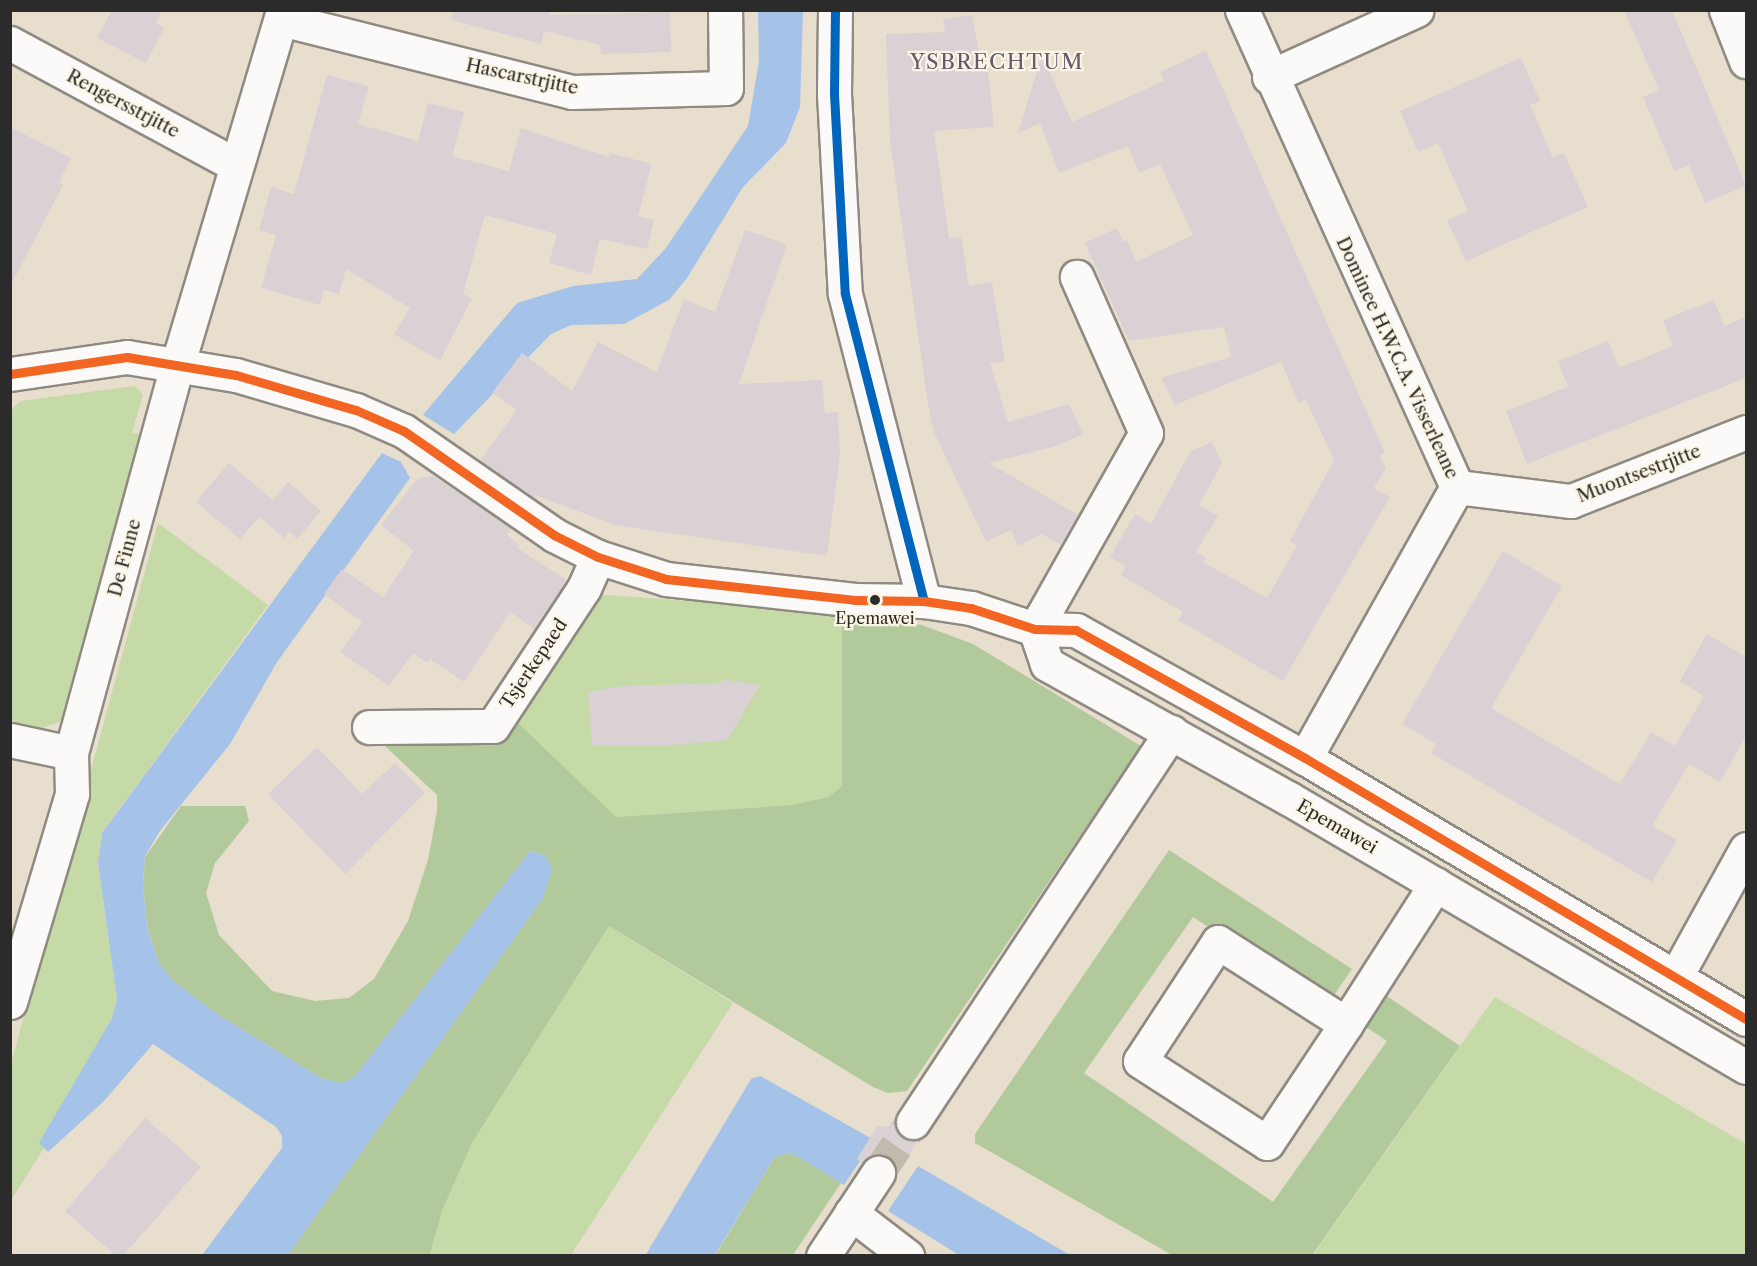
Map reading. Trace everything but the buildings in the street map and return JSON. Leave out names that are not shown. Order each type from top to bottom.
[{"type":"street","name":"Hascarstrjitte","points":[[178,363],[282,15],[572,92],[726,88],[725,10]]},
{"type":"street","points":[[835,10],[834,94],[845,294],[924,601]]},
{"type":"street","name":"Dominee H.W.C.A. Visserleane","points":[[1242,10],[1269,77],[1456,487],[1305,758]]},
{"type":"street","points":[[1269,77],[1417,10]]},
{"type":"street","points":[[1726,10],[1746,61]]},
{"type":"street","name":"Rengersstrjitte","points":[[10,43],[236,165]]},
{"type":"street","points":[[1035,629],[1146,433],[1077,277]]},
{"type":"street","points":[[10,374],[128,357],[178,363],[315,397],[404,431],[510,508],[598,557],[666,579],[855,600],[924,601],[971,608],[1035,629],[1076,630],[1305,758],[1746,1019]]},
{"type":"street","name":"De Finne","points":[[10,1002],[72,794],[71,753],[178,363]]},
{"type":"street","name":"Muontsestrjitte","points":[[1456,487],[1571,501],[1746,432]]},
{"type":"street","name":"Tsjerkepaed","points":[[369,727],[493,726],[584,588],[598,557]]},
{"type":"street","name":"Epemawei","points":[[1035,629],[1047,664],[1171,732],[1436,884],[1746,1067]]},
{"type":"street","points":[[913,1122],[1171,732]]},
{"type":"street","points":[[10,740],[71,753]]},
{"type":"street","points":[[1676,976],[1746,849]]},
{"type":"street","points":[[1346,1024],[1218,942],[1140,1061],[1267,1143],[1346,1024],[1436,884]]},
{"type":"street","points":[[823,1256],[878,1173]]},
{"type":"street","points":[[851,1213],[907,1256]]},
{"type":"green space","points":[[135,386],[143,395],[132,433],[143,434],[64,720],[37,730],[11,724],[11,410],[20,401]]},
{"type":"green space","points":[[158,523],[268,605],[102,833],[98,863],[117,999],[112,1018],[40,1143],[44,1148],[11,1200],[11,1064]]},
{"type":"green space","points":[[597,594],[842,613],[842,786],[828,797],[792,805],[616,817],[600,805],[515,720]]},
{"type":"green space","points":[[842,613],[922,625],[973,644],[1141,746],[907,1091],[888,1093],[873,1087],[609,926],[472,1143],[442,1211],[430,1255],[288,1255],[543,898],[545,855],[530,851],[355,1076],[342,1083],[321,1078],[217,1014],[172,980],[159,963],[147,926],[143,884],[145,857],[181,806],[245,806],[249,821],[215,863],[206,893],[219,935],[272,991],[315,1001],[349,998],[374,979],[408,921],[428,860],[437,811],[437,795],[369,731],[515,720],[616,817],[792,805],[828,797],[842,786]]},
{"type":"green space","points":[[1169,850],[1352,969],[1328,1004],[1193,917],[1084,1073],[1273,1202],[1387,1041],[1360,1023],[1378,990],[1460,1046],[1312,1255],[1172,1255],[975,1143],[975,1134]]},
{"type":"green space","points":[[609,926],[733,1003],[571,1255],[430,1256],[442,1211],[472,1143]]},
{"type":"green space","points":[[1495,997],[1746,1144],[1746,1255],[1312,1256]]},
{"type":"green space","points":[[786,1153],[797,1156],[841,1183],[793,1255],[715,1256],[774,1158]]},
{"type":"water","points":[[758,11],[803,11],[800,107],[786,143],[743,187],[687,278],[669,300],[624,324],[571,325],[551,334],[454,434],[423,415],[517,303],[573,286],[637,279],[666,248],[748,126],[759,61]]},
{"type":"water","points":[[382,453],[401,462],[410,478],[277,662],[230,744],[160,831],[145,856],[143,884],[147,927],[159,963],[172,980],[217,1014],[321,1078],[342,1083],[355,1076],[530,851],[545,855],[552,869],[543,898],[288,1255],[202,1255],[282,1148],[282,1136],[276,1127],[153,1044],[104,1101],[48,1152],[39,1143],[112,1018],[117,999],[98,863],[102,833]]},
{"type":"water","points":[[760,1076],[874,1140],[844,1185],[797,1156],[786,1153],[774,1158],[715,1255],[645,1256],[751,1079]]},
{"type":"water","points":[[918,1166],[1070,1255],[959,1255],[888,1211]]},
{"type":"tunnel","points":[[878,1173],[913,1122]]},
{"type":"transit line","points":[[835,10],[834,94],[845,294],[924,601]]},
{"type":"transit line","points":[[10,374],[127,357],[236,375],[356,410],[404,431],[554,535],[598,557],[666,579],[855,600],[924,601],[971,608],[1035,629],[1076,630],[1305,758],[1746,1019]]},
{"type":"place","name":"Epemawei","points":[[875,600]]},
{"type":"district","name":"YSBRECHTUM","points":[[997,62]]}]
